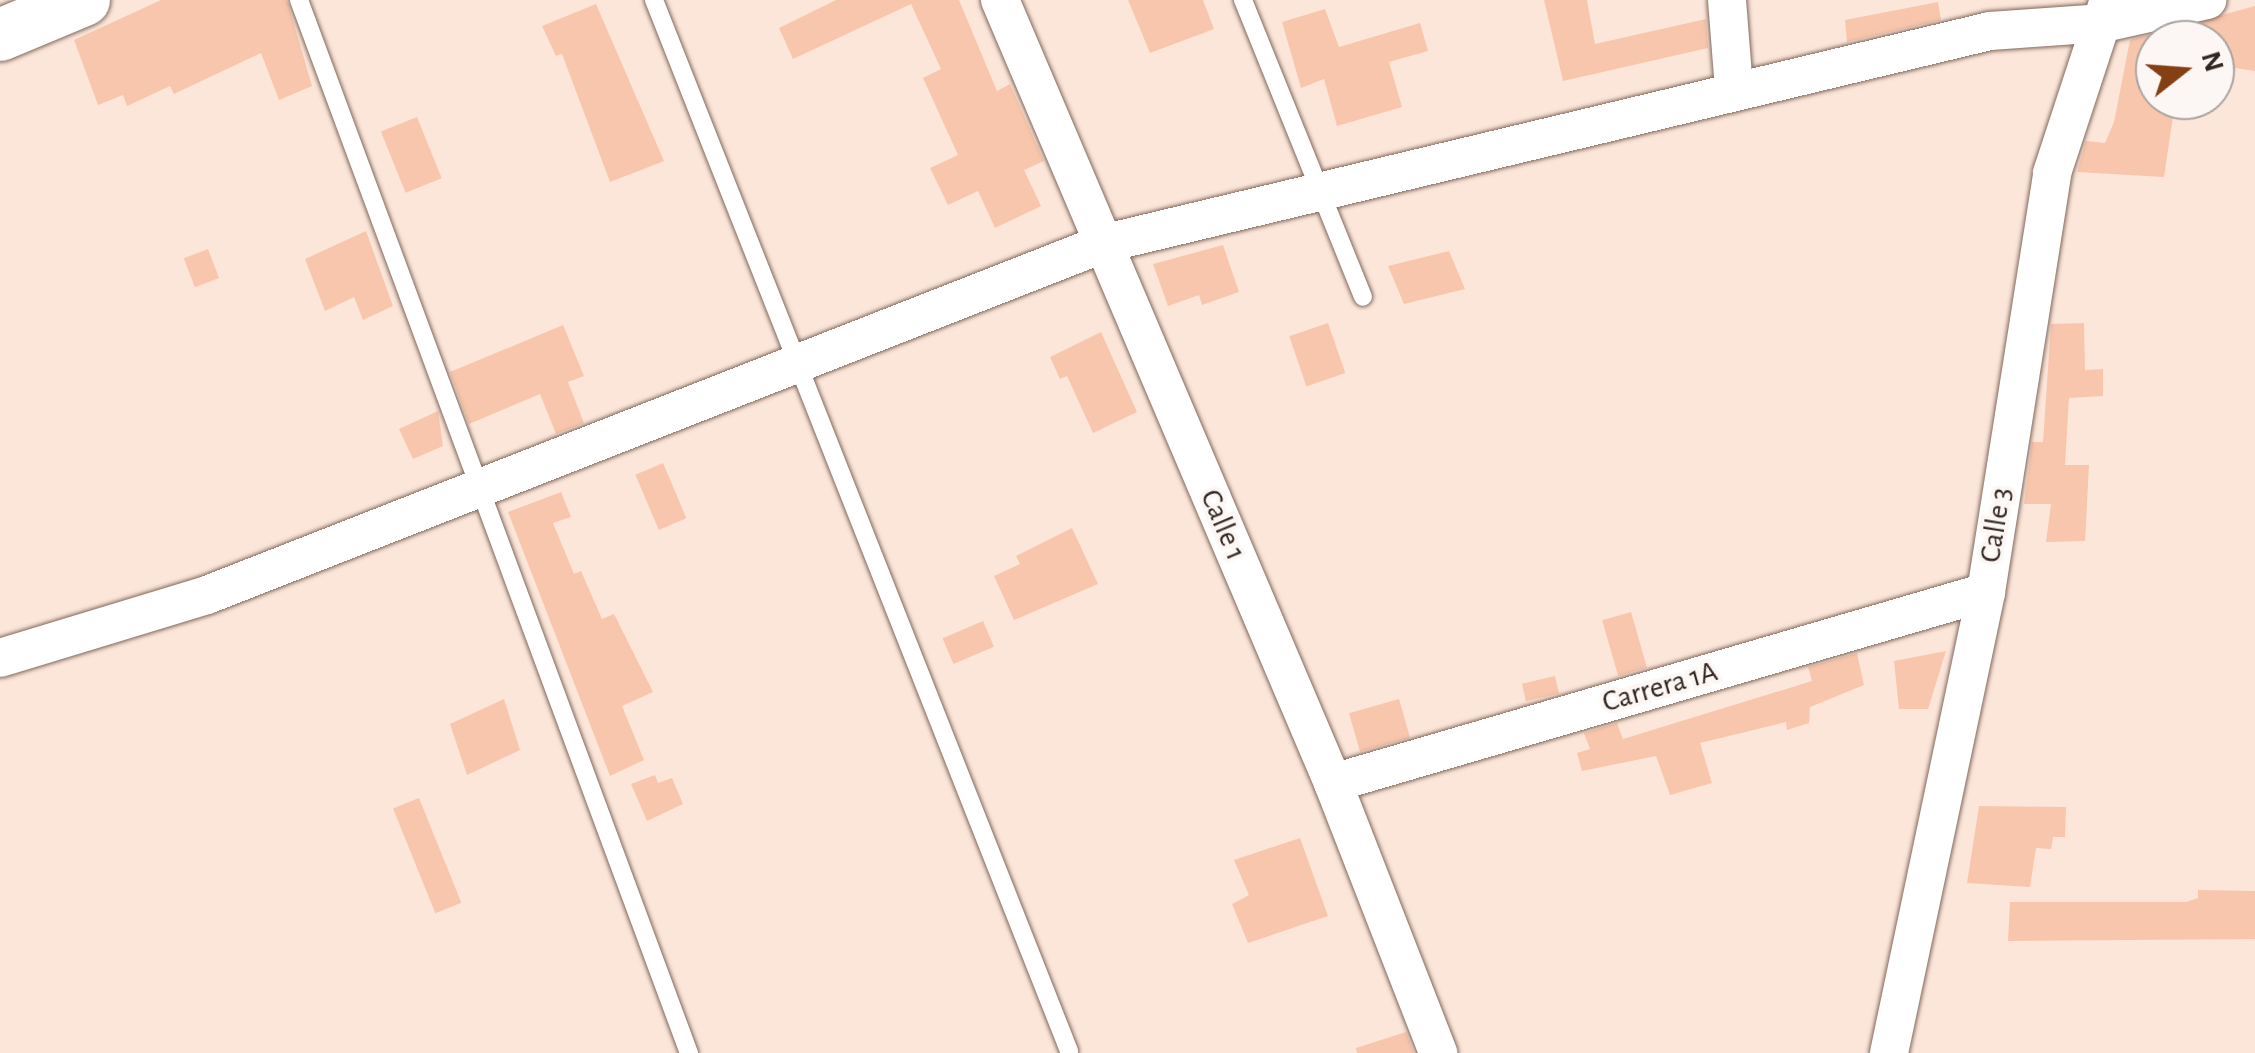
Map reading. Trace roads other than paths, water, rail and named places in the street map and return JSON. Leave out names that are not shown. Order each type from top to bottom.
[{"type":"street","points":[[0,35],[84,0]]},
{"type":"street","name":"Calle 1","points":[[1000,0],[1334,782],[1438,1053]]},
{"type":"street","points":[[1727,0],[1734,88]]},
{"type":"street","points":[[0,658],[207,595],[1102,244],[1734,88],[1990,31],[2107,11],[2207,0]]},
{"type":"street","name":"Calle 3","points":[[1890,1053],[1986,592],[2052,173],[2107,11]]},
{"type":"street","name":"Carrera 1A","points":[[1334,782],[1986,592]]},
{"type":"lane","points":[[299,0],[688,1053]]},
{"type":"lane","points":[[654,0],[1068,1051]]},
{"type":"lane","points":[[1243,0],[1363,297]]}]
